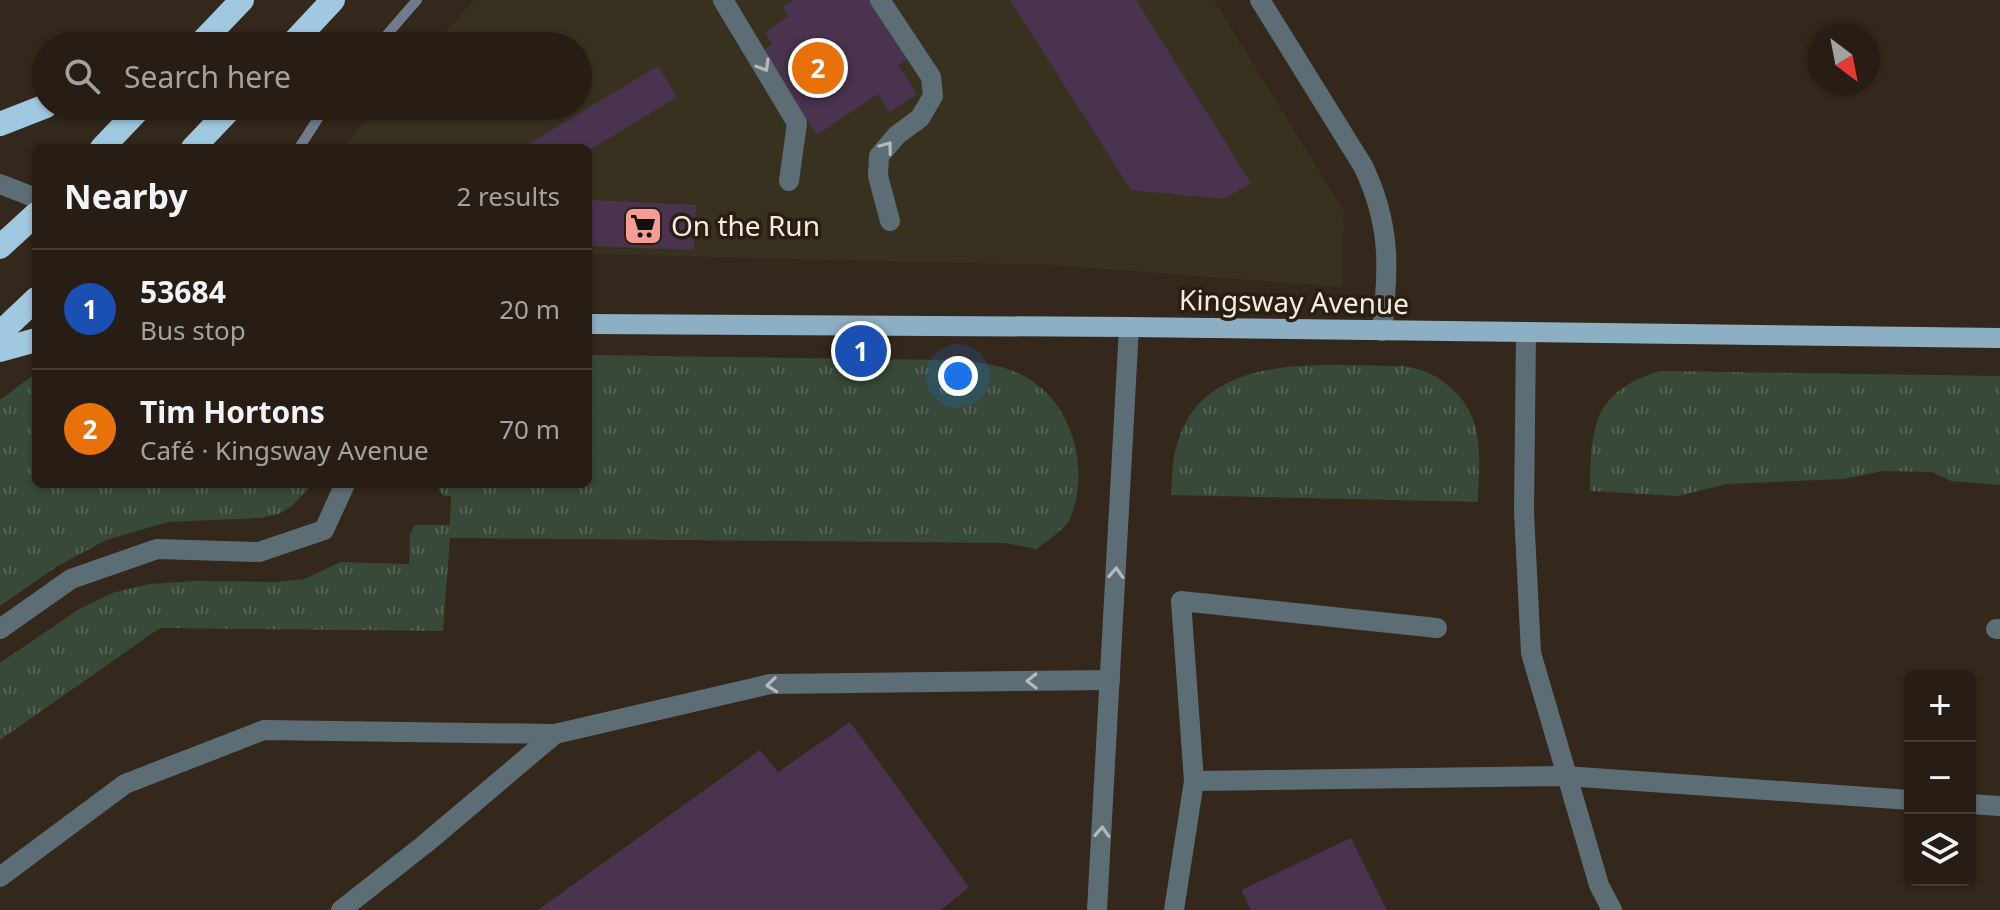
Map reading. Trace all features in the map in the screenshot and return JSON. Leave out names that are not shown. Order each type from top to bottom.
[{"type":"highway","points":[[211,32],[242,0]]},
{"type":"highway","points":[[303,32],[333,0]]},
{"type":"highway","points":[[0,124],[32,111]]},
{"type":"highway","points":[[106,144],[129,120]]},
{"type":"highway","points":[[204,143],[222,120]]},
{"type":"highway","points":[[0,247],[32,218]]},
{"type":"highway","points":[[0,333],[32,303]]},
{"type":"highway","points":[[0,350],[32,341]]},
{"type":"main road","name":"Kingsway Avenue","points":[[592,324],[2000,338]]},
{"type":"street","points":[[723,0],[797,123],[789,181]]},
{"type":"street","points":[[880,0],[931,77],[933,96],[920,118],[897,135],[879,156],[878,176],[890,221]]},
{"type":"street","points":[[1260,0],[1363,166],[1376,195],[1385,232],[1389,276],[1382,331]]},
{"type":"street","points":[[0,184],[32,196]]},
{"type":"street","points":[[1097,910],[1129,327]]},
{"type":"street","points":[[1526,333],[1524,512],[1531,653],[1599,885],[1612,910]]},
{"type":"street","points":[[0,629],[71,579],[157,549],[259,552],[324,530],[343,488]]},
{"type":"street","points":[[1174,910],[1194,781],[1181,601],[1437,628]]},
{"type":"street","points":[[0,877],[125,784],[264,730],[555,734],[770,684],[1110,680]]},
{"type":"street","points":[[341,910],[555,734]]},
{"type":"street","points":[[1194,781],[1565,776],[1904,800]]},
{"type":"street","points":[[1976,804],[2000,806]]},
{"type":"shaded area","points":[[474,0],[1214,0],[1344,211],[1342,287],[1052,265],[592,254],[592,144],[346,144],[367,120],[592,120],[592,32],[445,32]]},
{"type":"green space","points":[[592,355],[951,360],[985,364],[1018,373],[1049,395],[1069,428],[1078,466],[1075,504],[1069,521],[1036,549],[1006,543],[450,538],[443,631],[160,628],[0,740],[0,663],[79,609],[112,593],[149,584],[275,582],[305,579],[340,562],[409,564],[410,534],[415,525],[450,525],[451,496],[444,496],[439,490],[592,488]]},
{"type":"green space","points":[[1302,366],[1403,366],[1424,371],[1441,380],[1464,402],[1471,414],[1478,442],[1478,502],[1171,495],[1175,452],[1188,418],[1209,394],[1236,379],[1268,370]]},
{"type":"green space","points":[[1660,371],[2000,376],[2000,485],[1951,481],[1932,472],[1883,471],[1844,479],[1727,484],[1678,496],[1590,491],[1595,430],[1608,401],[1638,380]]},
{"type":"green space","points":[[32,376],[32,488],[309,488],[292,506],[279,514],[262,518],[168,522],[106,540],[56,567],[0,606],[0,400]]},
{"type":"building","points":[[793,0],[870,0],[909,59],[898,65],[917,94],[889,112],[878,94],[817,135],[762,51],[772,44],[765,32],[789,16],[782,7]]},
{"type":"building","points":[[1010,0],[1136,0],[1251,183],[1224,199],[1131,190]]},
{"type":"building","points":[[658,66],[677,97],[592,149],[592,144],[529,144],[568,120],[592,120],[592,106]]},
{"type":"building","name":"On the Run","points":[[592,200],[696,205],[694,250],[592,246]]},
{"type":"building","points":[[850,722],[969,887],[941,910],[538,910],[760,750],[778,772]]},
{"type":"building","points":[[1351,838],[1387,910],[1251,910],[1241,890]]},
{"type":"waterway","points":[[389,32],[417,0]]},
{"type":"waterway","points":[[302,144],[317,120]]},
{"type":"place","name":"Tim Hortons","points":[[818,68]]},
{"type":"place","name":"On the Run","points":[[643,226]]},
{"type":"place","name":"53684","points":[[861,351]]}]
